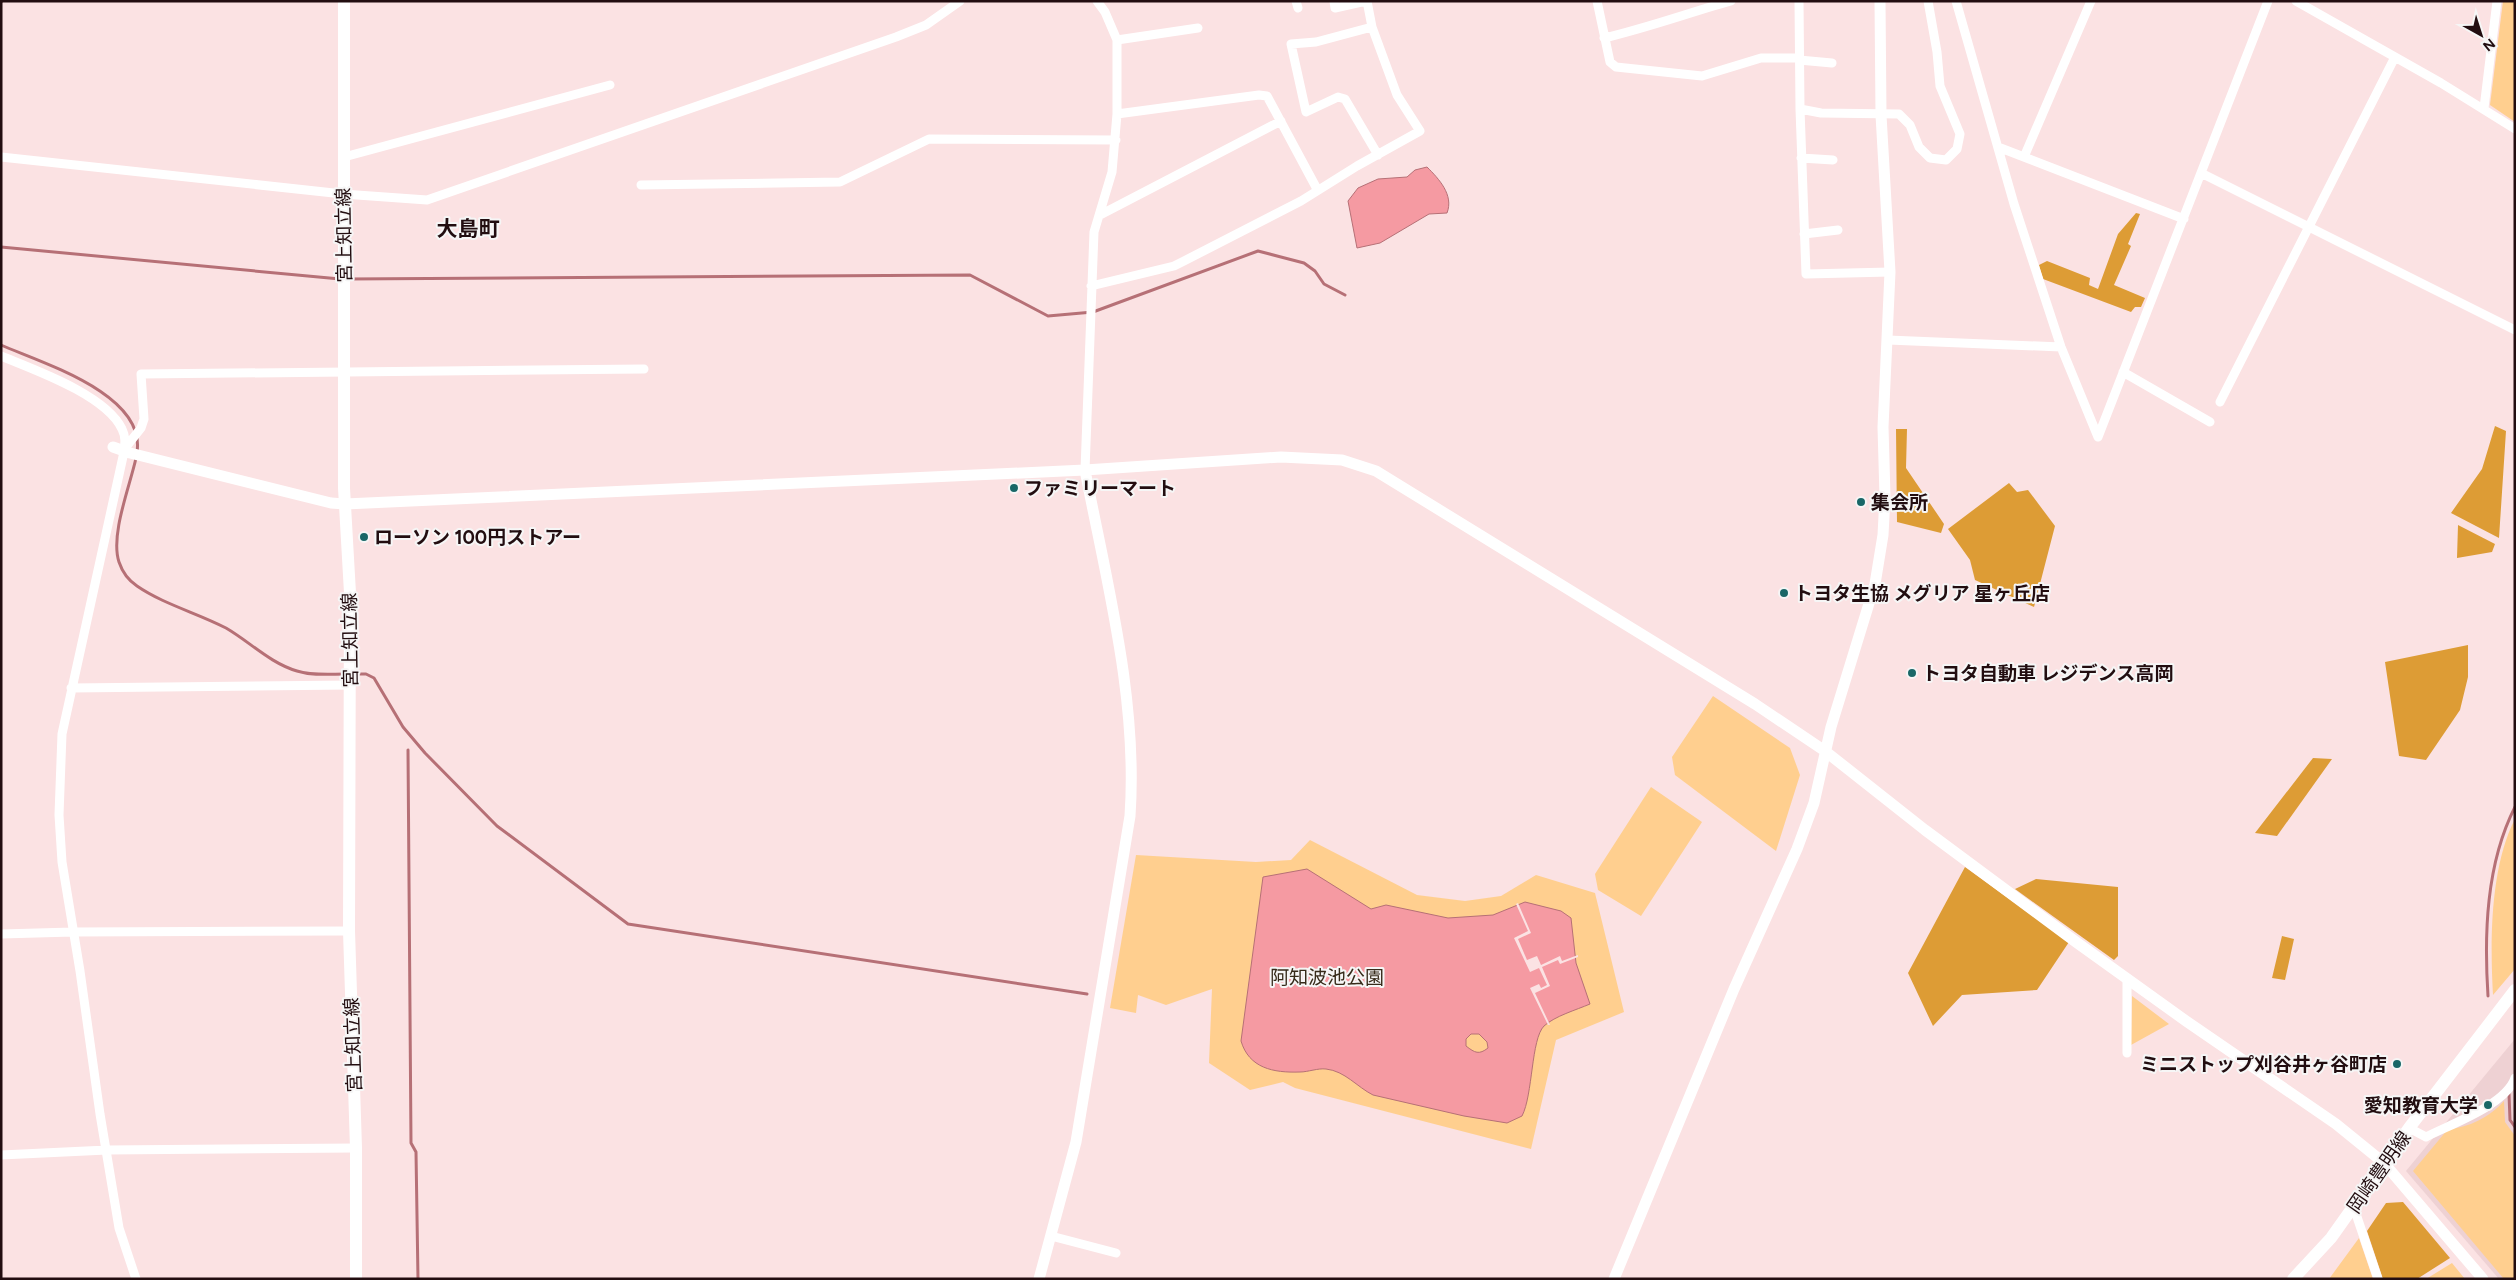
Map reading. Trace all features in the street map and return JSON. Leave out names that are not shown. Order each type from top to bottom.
[{"type":"main road","name":"宮上知立線","points":[[344,1],[345,504],[351,684],[349,931],[356,1148],[356,1279]]},
{"type":"main road","name":"岡崎豊明線","points":[[2293,1279],[2331,1238],[2409,1128],[2515,990]]},
{"type":"street","points":[[1,157],[343,194],[427,200],[896,37],[926,25],[960,1]]},
{"type":"street","points":[[1039,1279],[1076,1142],[1130,816],[1133,780],[1130,719],[1118,640],[1085,470],[1094,232],[1112,172],[1117,114],[1117,40],[1105,12],[1097,1]]},
{"type":"street","points":[[1091,286],[1174,266],[1300,201],[1317,189],[1420,131],[1397,95],[1372,27],[1366,1],[1335,8],[1334,1]]},
{"type":"street","points":[[1597,1],[1604,38],[1613,65],[1702,76],[1761,58],[1799,59],[1832,63]]},
{"type":"street","points":[[1604,38],[1647,28],[1670,18],[1731,1]]},
{"type":"street","points":[[1799,1],[1801,158],[1806,274],[1890,272]]},
{"type":"street","points":[[1614,1279],[1734,989],[1797,849],[1814,803],[1825,751],[1875,584],[1883,535],[1885,496],[1883,427],[1890,272],[1881,115],[1880,1]]},
{"type":"street","points":[[1800,109],[1821,113],[1899,114],[1910,125],[1919,147],[1930,158],[1946,160],[1957,149],[1960,134],[1940,86],[1937,52],[1928,1]]},
{"type":"street","points":[[1956,1],[2014,204],[2061,347],[2098,438],[2122,372],[2184,219],[2268,1]]},
{"type":"street","points":[[2024,157],[2091,1]]},
{"type":"street","points":[[2296,1],[2484,108],[2515,129]]},
{"type":"street","points":[[2484,108],[2497,1]]},
{"type":"street","points":[[1372,27],[1316,42],[1291,44],[1306,112],[1338,97],[1345,99],[1378,155]]},
{"type":"street","points":[[1117,40],[1198,28]]},
{"type":"street","points":[[2220,402],[2395,57]]},
{"type":"street","points":[[344,157],[610,85]]},
{"type":"street","points":[[1117,114],[1259,95],[1267,96],[1317,189]]},
{"type":"street","points":[[1100,216],[1281,120]]},
{"type":"street","points":[[641,186],[840,182],[929,139],[1116,140]]},
{"type":"street","points":[[1998,147],[2184,219]]},
{"type":"street","points":[[1801,158],[1833,160]]},
{"type":"street","points":[[2202,173],[2515,330]]},
{"type":"street","points":[[1804,234],[1838,230]]},
{"type":"street","points":[[1888,340],[2061,347]]},
{"type":"street","points":[[1,356],[80,391],[95,401],[120,425],[125,438],[62,734],[59,815],[62,862],[119,1228],[136,1279]]},
{"type":"street","points":[[122,451],[141,428],[144,419],[140,374],[644,369]]},
{"type":"street","points":[[2122,372],[2210,422]]},
{"type":"street","points":[[122,451],[331,503],[345,504],[1085,470],[1281,457],[1342,460],[1376,471],[1755,704],[1825,751],[1925,830],[2127,978],[2336,1124],[2384,1163],[2483,1279]]},
{"type":"street","points":[[71,688],[351,684]]},
{"type":"street","points":[[1,934],[349,931]]},
{"type":"street","points":[[2127,978],[2127,1053]]},
{"type":"street","points":[[2409,1128],[2426,1137],[2492,1104],[2512,1088],[2515,1078]]},
{"type":"street","points":[[1,1155],[107,1150],[356,1148]]},
{"type":"street","points":[[2354,1208],[2378,1279]]},
{"type":"street","points":[[1051,1236],[1116,1253]]},
{"type":"shaded area","points":[[1427,167],[1440,182],[1447,194],[1449,206],[1447,213],[1429,214],[1380,243],[1357,248],[1348,201],[1358,188],[1378,179],[1407,177],[1415,170]]},
{"type":"shaded area","points":[[2136,213],[2140,214],[2128,244],[2131,246],[2114,285],[2145,298],[2141,307],[2135,307],[2131,312],[2043,279],[2039,265],[2047,261],[2090,278],[2089,285],[2098,289],[2118,234]]},
{"type":"shaded area","points":[[2495,426],[2506,431],[2499,538],[2451,513],[2482,469]]},
{"type":"shaded area","points":[[1896,429],[1907,429],[1906,468],[1944,524],[1941,533],[1897,522]]},
{"type":"shaded area","points":[[2009,483],[2017,492],[2028,490],[2055,526],[2034,607],[1975,580],[1970,560],[1948,529]]},
{"type":"shaded area","points":[[2458,525],[2495,544],[2492,552],[2457,558]]},
{"type":"shaded area","points":[[2468,645],[2468,677],[2460,710],[2426,760],[2399,756],[2385,662]]},
{"type":"shaded area","points":[[2313,758],[2332,759],[2277,836],[2255,833]]},
{"type":"shaded area","points":[[1965,867],[2069,942],[2037,990],[1962,995],[1933,1026],[1908,973]]},
{"type":"shaded area","points":[[1307,869],[1371,909],[1386,905],[1448,918],[1493,915],[1525,902],[1561,911],[1571,918],[1576,963],[1590,1004],[1554,1019],[1544,1026],[1534,1055],[1526,1107],[1522,1116],[1507,1123],[1464,1116],[1373,1095],[1333,1070],[1290,1072],[1272,1070],[1256,1063],[1245,1050],[1241,1041],[1263,877]],"holes":[[[1471,1034],[1479,1034],[1487,1042],[1488,1048],[1482,1052],[1477,1052],[1466,1046],[1466,1039]]]},
{"type":"shaded area","points":[[2036,879],[2118,887],[2118,956],[2114,960],[2015,889]]},
{"type":"shaded area","points":[[2282,936],[2294,939],[2285,980],[2272,978]]},
{"type":"shaded area","name":"愛知教育大学","points":[[2515,1039],[2515,1279],[2499,1279],[2406,1171]]},
{"type":"shaded area","points":[[2403,1202],[2450,1258],[2417,1279],[2383,1279],[2367,1231],[2386,1203]]},
{"type":"green space","points":[[2503,1],[2515,1],[2515,122],[2490,105]]},
{"type":"green space","points":[[1713,696],[1790,748],[1800,775],[1776,851],[1675,775],[1672,757]]},
{"type":"green space","points":[[1651,787],[1702,822],[1641,916],[1598,890],[1595,874]]},
{"type":"green space","points":[[2515,819],[2515,969],[2493,995],[2492,929],[2496,882],[2507,838]]},
{"type":"green space","name":"阿知波池公園","points":[[1310,840],[1417,895],[1465,901],[1501,896],[1536,875],[1595,893],[1624,1012],[1556,1040],[1531,1149],[1295,1088],[1283,1082],[1250,1090],[1209,1063],[1212,989],[1166,1005],[1138,995],[1136,1013],[1110,1008],[1136,855],[1256,862],[1291,860]]},
{"type":"green space","points":[[2132,996],[2169,1024],[2131,1045]]},
{"type":"green space","name":"愛知教育大学","points":[[2504,1101],[2505,1122],[2515,1136],[2515,1279],[2504,1279],[2413,1171],[2448,1129],[2472,1124],[2493,1112]]},
{"type":"green space","points":[[2359,1238],[2373,1279],[2329,1279]]},
{"type":"green space","points":[[2452,1263],[2465,1279],[2426,1279]]},
{"type":"pier","points":[[1518,903],[1531,933],[1518,939],[1527,960],[1537,956],[1541,965],[1560,956],[1562,961],[1578,955],[1578,957],[1560,964],[1558,960],[1542,967],[1550,986],[1535,993],[1550,1025],[1548,1025],[1530,988],[1539,984],[1541,988],[1547,985],[1539,968],[1530,972],[1514,938],[1528,931],[1516,904]]},
{"type":"waterway","points":[[1,247],[340,279]]},
{"type":"waterway","points":[[347,279],[970,275],[1048,316],[1093,312],[1258,251],[1304,263],[1315,271],[1324,284],[1345,295]]},
{"type":"waterway","points":[[1,345],[64,371],[88,383],[109,397],[125,413],[135,431],[137,452]]},
{"type":"waterway","points":[[136,458],[122,510],[117,538],[119,562],[131,581],[158,598],[226,628],[269,658],[287,667],[309,674],[346,674]]},
{"type":"waterway","points":[[352,674],[366,674],[374,678],[403,727],[425,753],[497,826],[628,924],[1087,994]]},
{"type":"waterway","points":[[408,750],[411,1143],[416,1152],[418,1279]]},
{"type":"waterway","points":[[2488,996],[2486,948],[2489,900],[2498,852],[2505,829],[2515,807]]},
{"type":"waterway","points":[[2509,1094],[2510,1120],[2515,1127]]},
{"type":"place","name":"ファミリーマート","points":[[1014,488]]},
{"type":"place","name":"集会所","points":[[1861,502]]},
{"type":"place","name":"ローソン 100円ストアー","points":[[364,537]]},
{"type":"place","name":"トヨタ生協 メグリア 星ヶ丘店","points":[[1784,593]]},
{"type":"place","name":"トヨタ自動車 レジデンス高岡","points":[[1912,673]]},
{"type":"place","name":"ミニストップ刈谷井ヶ谷町店","points":[[2397,1064]]},
{"type":"place","name":"愛知教育大学","points":[[2488,1105]]},
{"type":"district","name":"大島町","points":[[468,228]]}]
